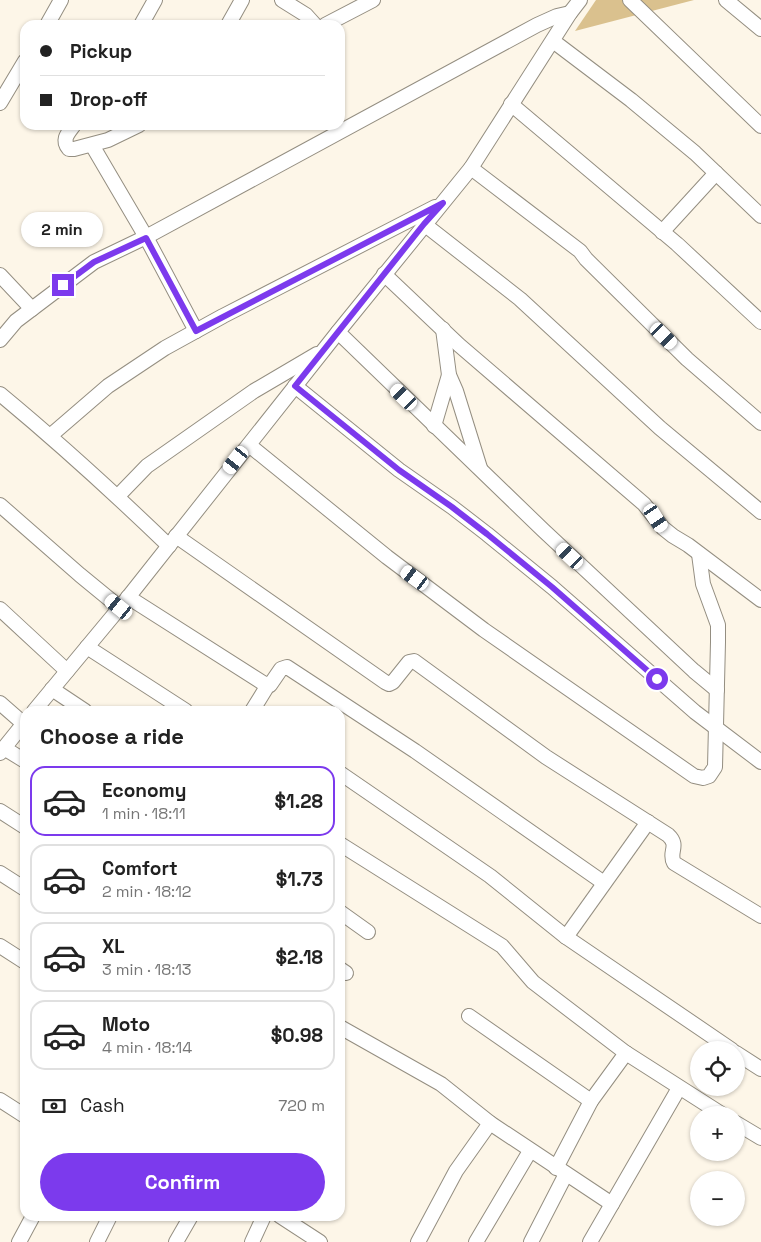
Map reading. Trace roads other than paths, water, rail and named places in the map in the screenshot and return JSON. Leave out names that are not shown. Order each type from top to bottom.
[{"type":"street","points":[[50,20],[61,0]]},
{"type":"street","points":[[143,20],[155,0]]},
{"type":"street","points":[[231,20],[242,0]]},
{"type":"street","points":[[282,0],[306,15],[310,20]]},
{"type":"street","points":[[335,20],[373,0]]},
{"type":"street","points":[[38,706],[124,602],[324,349],[471,168],[580,0]]},
{"type":"street","points":[[630,0],[761,126]]},
{"type":"street","points":[[726,0],[761,29]]},
{"type":"street","points":[[345,130],[537,25],[557,16],[570,13]]},
{"type":"street","points":[[553,41],[632,100],[695,153],[761,216]]},
{"type":"street","points":[[0,103],[20,69]]},
{"type":"street","points":[[511,104],[662,232],[761,322]]},
{"type":"street","points":[[71,130],[66,137],[65,145],[69,149],[92,145],[131,130]]},
{"type":"street","points":[[0,340],[16,321],[94,262],[146,238],[344,130]]},
{"type":"street","points":[[92,145],[146,238],[196,331]]},
{"type":"street","points":[[471,168],[580,251],[687,359],[759,420]]},
{"type":"street","points":[[662,232],[716,173]]},
{"type":"street","points":[[50,436],[108,386],[165,348],[443,203]]},
{"type":"street","points":[[424,224],[520,299],[660,428],[761,512]]},
{"type":"street","points":[[384,274],[443,329],[644,504],[663,528],[761,600]]},
{"type":"street","points":[[0,275],[32,309]]},
{"type":"street","points":[[443,329],[449,374],[481,471]]},
{"type":"street","points":[[338,332],[481,471],[717,690]]},
{"type":"street","points":[[118,496],[147,466],[162,455],[254,390],[324,349]]},
{"type":"street","points":[[434,426],[449,374]]},
{"type":"street","points":[[295,386],[399,470],[452,507],[545,581],[716,729],[761,762]]},
{"type":"street","points":[[0,394],[173,541],[389,684],[393,682],[409,662],[414,661],[546,757],[671,838],[675,848],[672,859],[674,863],[761,916]]},
{"type":"street","points":[[248,445],[387,557],[484,630],[694,776],[703,778],[709,776],[715,766],[718,626],[703,584],[699,554]]},
{"type":"street","points":[[0,505],[80,576],[268,685]]},
{"type":"street","points":[[1,612],[67,671]]},
{"type":"street","points":[[87,647],[178,706]]},
{"type":"street","points":[[256,706],[268,685],[281,669],[287,667],[415,751],[604,883]]},
{"type":"street","points":[[52,689],[78,706]]},
{"type":"street","points":[[0,703],[20,720]]},
{"type":"street","points":[[20,728],[2,750],[20,759]]},
{"type":"street","points":[[345,776],[490,876],[566,937],[719,1041]]},
{"type":"street","points":[[0,811],[20,824]]},
{"type":"street","points":[[566,937],[648,822]]},
{"type":"street","points":[[345,847],[502,946],[533,982],[626,1054],[708,1106]]},
{"type":"street","points":[[0,874],[20,886]]},
{"type":"street","points":[[345,916],[368,932]]},
{"type":"street","points":[[0,946],[20,959]]},
{"type":"street","points":[[469,1016],[591,1101]]},
{"type":"street","points":[[345,1030],[441,1084],[490,1123],[612,1204]]},
{"type":"street","points":[[531,1242],[591,1101],[626,1054]]},
{"type":"street","points":[[745,1059],[761,1069]]},
{"type":"street","points":[[590,1242],[679,1088]]},
{"type":"street","points":[[0,1100],[20,1113]]},
{"type":"street","points":[[418,1242],[456,1171],[490,1123]]},
{"type":"street","points":[[745,1128],[761,1138]]},
{"type":"street","points":[[476,1242],[530,1151]]},
{"type":"street","points":[[19,1242],[30,1221]]},
{"type":"street","points":[[97,1242],[108,1221]]},
{"type":"street","points":[[176,1242],[188,1221]]},
{"type":"street","points":[[252,1242],[262,1221]]},
{"type":"street","points":[[288,1221],[320,1242]]}]
